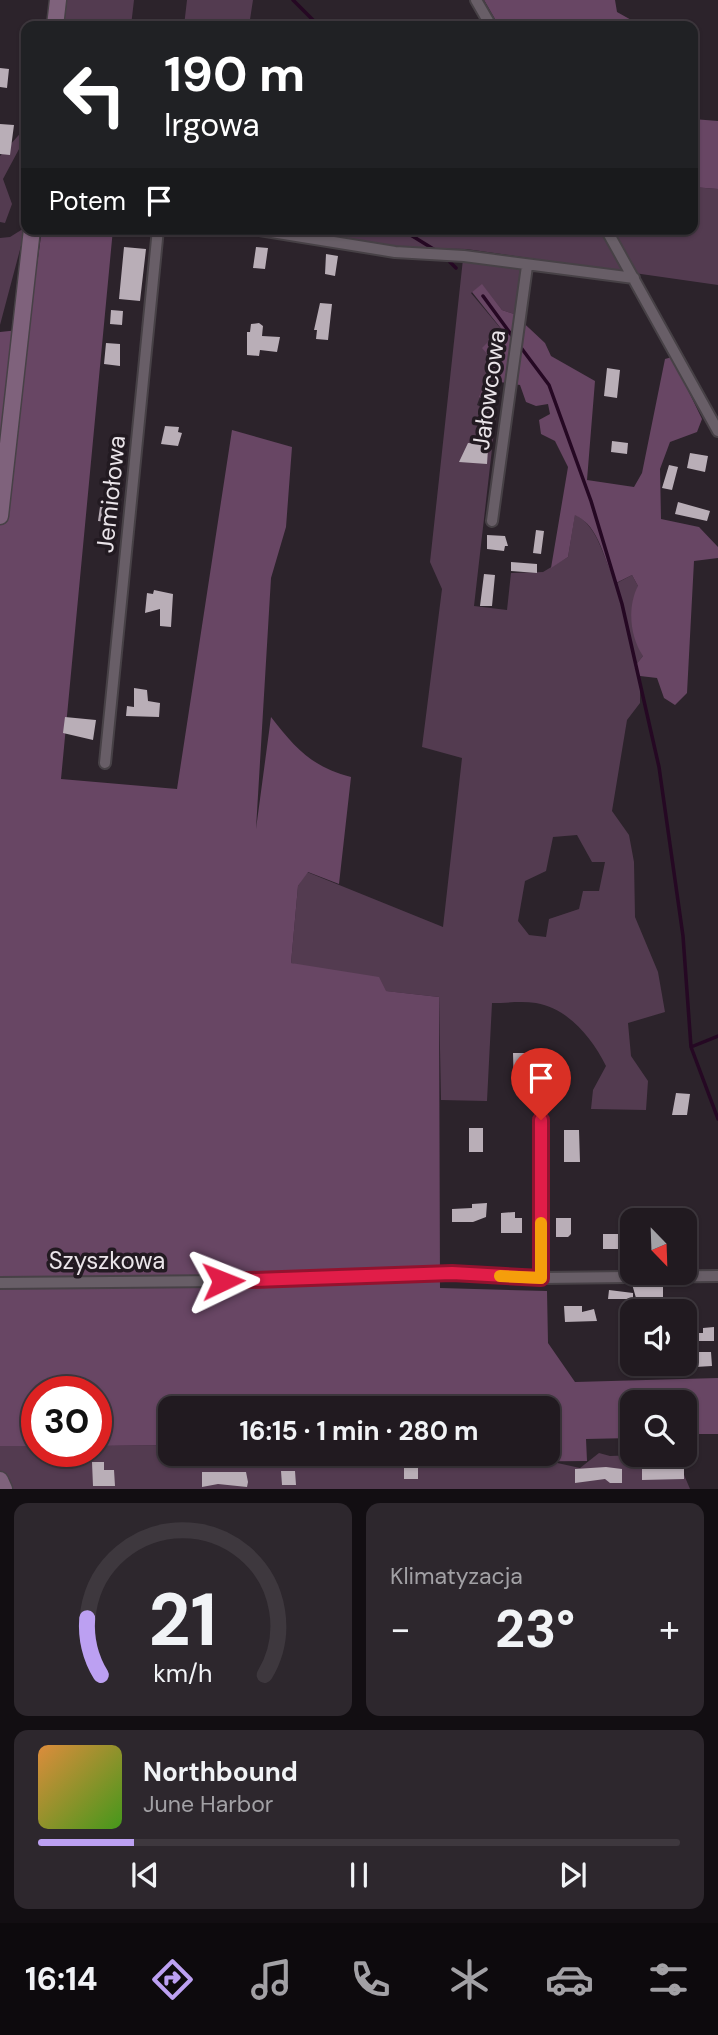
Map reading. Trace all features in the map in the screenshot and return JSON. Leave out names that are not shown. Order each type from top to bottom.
[{"type":"street","points":[[56,21],[58,0]]},
{"type":"street","points":[[476,0],[488,21]]},
{"type":"street","points":[[0,516],[31,235]]},
{"type":"street","name":"Jemiołowa","points":[[105,763],[157,235]]},
{"type":"street","points":[[288,235],[395,253],[464,256],[634,278]]},
{"type":"street","points":[[609,235],[718,431]]},
{"type":"street","name":"Jałowcowa","points":[[492,521],[527,266]]},
{"type":"street","points":[[541,1120],[541,1278]]},
{"type":"street","name":"Szyszkowa","points":[[0,1283],[223,1281],[452,1273],[541,1278],[718,1276]]},
{"type":"street","points":[[0,1480],[4,1489]]},
{"type":"shaded area","points":[[67,0],[134,0],[132,21],[65,21]]},
{"type":"shaded area","points":[[187,0],[253,0],[250,21],[185,21]]},
{"type":"shaded area","points":[[484,0],[615,0],[617,12],[633,21],[496,21]]},
{"type":"shaded area","points":[[698,119],[718,121],[718,189],[698,187]]},
{"type":"shaded area","points":[[21,133],[21,145],[3,179],[12,204],[5,223],[0,222],[0,156]]},
{"type":"shaded area","points":[[698,187],[718,189],[718,285],[466,249],[399,248],[320,235],[698,235]]},
{"type":"shaded area","points":[[21,230],[21,235],[24,235],[0,325],[0,238],[10,237]]},
{"type":"shaded area","points":[[41,235],[112,235],[61,779],[177,789],[232,430],[292,447],[286,527],[271,578],[256,829],[271,717],[305,755],[325,768],[351,777],[339,884],[308,872],[298,886],[291,963],[379,977],[386,991],[439,997],[440,1288],[547,1291],[548,1343],[575,1382],[718,1378],[718,1434],[697,1434],[697,1390],[620,1390],[620,1438],[586,1439],[587,1461],[560,1461],[560,1396],[158,1396],[158,1445],[112,1446],[112,1376],[21,1376],[21,1446],[0,1446],[0,332],[28,329]]},
{"type":"shaded area","points":[[463,259],[521,270],[514,314],[502,310],[482,285],[471,293],[507,336],[493,360],[477,405],[496,414],[474,606],[507,610],[511,573],[543,572],[568,557],[575,514],[584,520],[596,536],[617,583],[632,575],[638,586],[643,656],[634,667],[640,676],[640,703],[627,720],[612,811],[629,835],[634,862],[635,917],[658,972],[665,1012],[628,1023],[631,1056],[648,1081],[646,1110],[591,1109],[593,1090],[606,1066],[600,1056],[586,1035],[569,1018],[548,1006],[525,1002],[492,1003],[487,1101],[441,1100],[439,997],[385,991],[291,963],[298,886],[307,872],[443,927],[462,758],[422,747],[442,589],[430,562]],"holes":[[[577,835],[592,862],[605,862],[599,891],[583,891],[579,909],[549,919],[546,937],[529,935],[518,921],[525,881],[546,871],[553,837]]]},
{"type":"shaded area","points":[[482,284],[502,310],[514,314],[545,343],[551,356],[595,381],[587,480],[634,487],[642,473],[665,359],[672,357],[702,419],[697,432],[670,442],[660,469],[661,519],[699,527],[718,547],[718,558],[694,561],[687,693],[675,705],[664,698],[657,678],[640,676],[634,667],[643,656],[635,640],[631,612],[638,586],[632,575],[616,583],[596,536],[584,520],[575,515],[568,557],[551,568],[568,467],[555,441],[541,434],[539,420],[550,414],[548,404],[536,406],[526,402],[520,385],[500,382],[488,402],[479,397],[493,361],[482,348],[490,340],[500,344],[507,336],[472,292]]},
{"type":"shaded area","points":[[158,1445],[158,1466],[560,1466],[560,1464],[580,1468],[599,1453],[620,1456],[620,1467],[679,1467],[690,1489],[0,1489],[0,1446],[21,1446],[21,1467],[112,1467],[112,1446]]},
{"type":"building","points":[[0,68],[9,69],[7,88],[0,87]]},
{"type":"building","points":[[0,124],[14,125],[10,155],[0,154]]},
{"type":"building","points":[[124,247],[146,249],[140,301],[119,299]]},
{"type":"building","points":[[256,247],[268,248],[265,269],[253,268]]},
{"type":"building","points":[[326,254],[338,256],[335,276],[325,274]]},
{"type":"building","points":[[320,303],[332,304],[328,340],[316,339],[317,330],[314,330]]},
{"type":"building","points":[[111,310],[123,311],[122,325],[110,324]]},
{"type":"building","points":[[259,323],[263,326],[262,336],[280,337],[277,352],[260,350],[259,356],[247,355],[247,332],[250,332],[251,324]]},
{"type":"building","points":[[106,343],[120,344],[120,366],[104,364]]},
{"type":"building","points":[[607,368],[620,370],[617,398],[604,396]]},
{"type":"building","points":[[165,426],[179,427],[178,432],[182,433],[178,446],[161,444]]},
{"type":"building","points":[[612,441],[628,443],[627,454],[611,452]]},
{"type":"building","points":[[468,443],[483,444],[483,449],[488,449],[487,464],[459,462]]},
{"type":"building","points":[[690,453],[708,456],[705,472],[687,468]]},
{"type":"building","points":[[669,465],[678,467],[672,490],[662,488]]},
{"type":"building","points":[[678,502],[710,511],[707,521],[675,514]]},
{"type":"building","points":[[100,507],[117,508],[116,523],[98,521]]},
{"type":"building","points":[[536,530],[544,531],[541,554],[533,553]]},
{"type":"building","points":[[487,535],[505,536],[508,546],[505,546],[504,551],[487,549]]},
{"type":"building","points":[[511,562],[537,564],[537,573],[511,571]]},
{"type":"building","points":[[484,574],[495,575],[492,606],[480,606]]},
{"type":"building","points":[[154,590],[173,594],[171,627],[160,626],[160,609],[145,613],[147,593],[153,594]]},
{"type":"building","points":[[134,688],[147,690],[148,701],[160,703],[159,717],[126,716],[127,706],[134,707]]},
{"type":"building","points":[[65,717],[96,720],[93,740],[63,733]]},
{"type":"building","points":[[513,1053],[529,1053],[529,1090],[514,1090]]},
{"type":"building","points":[[676,1093],[690,1094],[687,1115],[672,1115]]},
{"type":"building","points":[[469,1128],[483,1128],[483,1152],[469,1152]]},
{"type":"building","points":[[564,1130],[579,1130],[580,1162],[564,1162]]},
{"type":"building","points":[[487,1203],[486,1217],[473,1222],[452,1222],[452,1209],[472,1208],[472,1204]]},
{"type":"building","points":[[515,1212],[515,1218],[522,1218],[522,1233],[501,1233],[501,1213]]},
{"type":"building","points":[[556,1218],[571,1218],[571,1234],[568,1237],[556,1237]]},
{"type":"building","points":[[603,1234],[620,1234],[620,1249],[603,1249]]},
{"type":"building","points":[[632,1285],[663,1287],[663,1297],[636,1298]]},
{"type":"building","points":[[609,1290],[633,1293],[633,1299],[608,1299]]},
{"type":"building","points":[[564,1306],[582,1306],[582,1312],[594,1309],[597,1321],[565,1322]]},
{"type":"building","points":[[714,1327],[714,1341],[697,1341],[697,1333],[703,1333],[703,1328]]},
{"type":"building","points":[[697,1352],[711,1352],[712,1366],[697,1367]]},
{"type":"building","points":[[404,1466],[418,1466],[418,1479],[404,1479]]},
{"type":"building","points":[[92,1467],[114,1470],[115,1486],[93,1486]]},
{"type":"building","points":[[642,1467],[684,1467],[684,1479],[642,1480]]},
{"type":"building","points":[[575,1469],[622,1469],[622,1483],[610,1483],[605,1479],[575,1483]]},
{"type":"building","points":[[281,1471],[295,1471],[296,1485],[282,1485]]},
{"type":"building","points":[[202,1472],[246,1472],[247,1487],[218,1484],[202,1487]]},
{"type":"waterway","points":[[293,0],[314,21]]},
{"type":"waterway","points":[[411,235],[435,250]]},
{"type":"waterway","points":[[450,262],[456,268]]},
{"type":"waterway","points":[[483,296],[513,337]]},
{"type":"waterway","points":[[519,345],[549,385],[591,501],[622,604],[659,767],[683,936],[691,1047]]},
{"type":"waterway","points":[[718,1036],[691,1047],[718,1119]]},
{"type":"slow traffic","points":[[500,1276],[541,1278],[541,1223]]},
{"type":"route","points":[[223,1281],[452,1273],[541,1278],[541,1120]]}]
